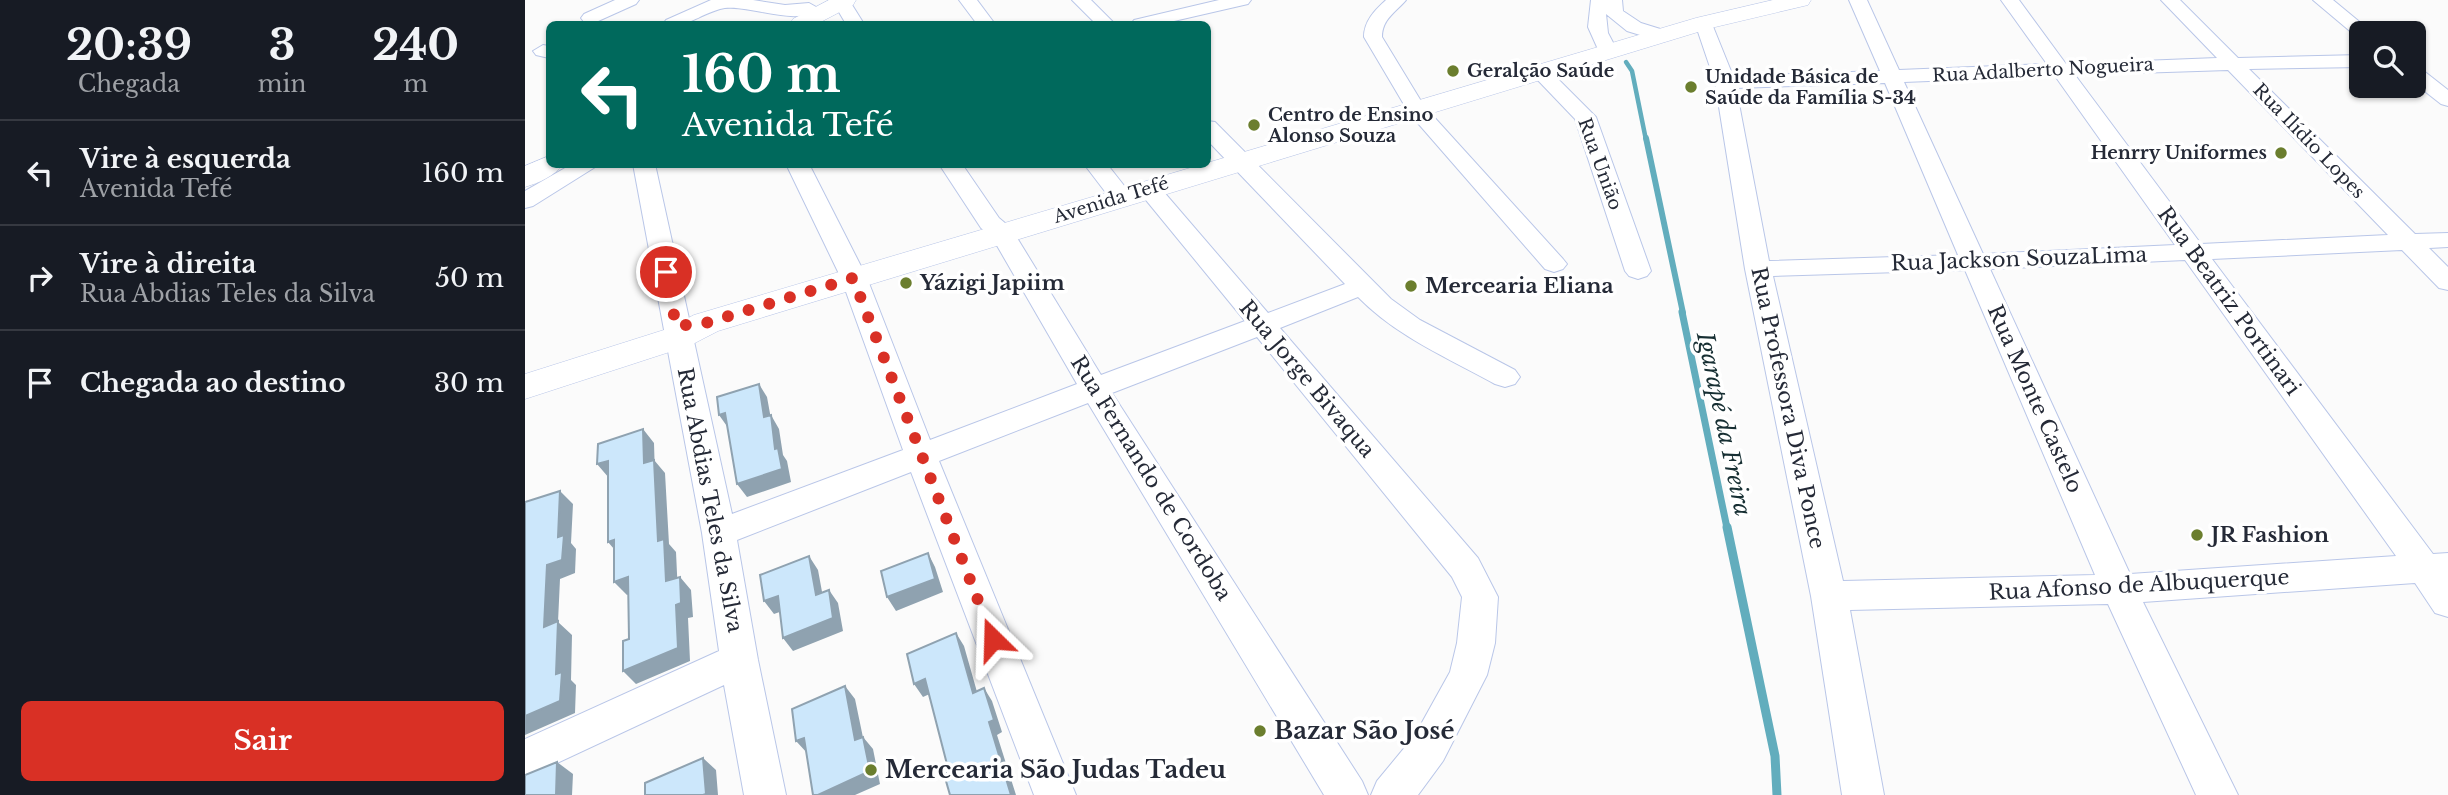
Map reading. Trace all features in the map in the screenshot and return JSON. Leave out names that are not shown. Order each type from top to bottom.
[{"type":"main road","name":"Avenida Tefé","points":[[525,371],[687,329],[1704,23],[1800,0]]},
{"type":"main road","points":[[794,21],[834,13]]},
{"type":"main road","points":[[525,164],[546,152]]},
{"type":"main road","points":[[525,178],[546,166]]},
{"type":"main road","name":"Avenida Tefé","points":[[525,387],[687,329]]},
{"type":"street","points":[[590,18],[630,0]]},
{"type":"street","points":[[968,0],[984,21]]},
{"type":"street","points":[[1081,0],[1103,21]]},
{"type":"street","points":[[1150,21],[1204,4],[1242,0]]},
{"type":"street","points":[[1397,0],[1375,22],[1373,37],[1416,109],[1554,264]]},
{"type":"street","points":[[1600,0],[1596,9],[1597,29],[1608,52]]},
{"type":"street","points":[[1613,0],[1614,13],[1622,20],[1663,36]]},
{"type":"street","name":"Rua Monte Castelo","points":[[1858,0],[2119,589],[2217,795]]},
{"type":"street","name":"Rua Beatriz Portinari","points":[[2010,0],[2194,252],[2435,567],[2448,603]]},
{"type":"street","name":"Rua Ilídio Lopes","points":[[2170,0],[2448,282]]},
{"type":"street","points":[[2322,0],[2349,21]]},
{"type":"street","points":[[679,21],[716,4],[730,2],[834,13]]},
{"type":"street","name":"Rua Professora Diva Ponce","points":[[1704,23],[1725,82],[1758,268],[1829,596],[1863,795]]},
{"type":"street","name":"Rua Adalberto Nogueira","points":[[1725,82],[1891,78],[2232,62],[2349,61]]},
{"type":"street","name":"Rua União","points":[[1540,72],[1585,117],[1638,271]]},
{"type":"street","points":[[2426,81],[2446,96]]},
{"type":"street","points":[[1211,131],[1381,305],[1410,326],[1505,377]]},
{"type":"street","points":[[525,201],[582,168]]},
{"type":"street","name":"Rua Abdias Teles da Silva","points":[[645,168],[687,329],[739,660],[765,795]]},
{"type":"street","points":[[799,168],[853,278],[1055,795]]},
{"type":"street","name":"Rua Fernando de Cordoba","points":[[953,168],[990,223],[1002,233],[1094,388],[1347,795]]},
{"type":"street","name":"Rua Jorge Bivaqua","points":[[1101,168],[1135,193],[1260,324],[1466,568],[1480,597],[1476,643],[1468,675],[1429,748],[1392,795]]},
{"type":"street","name":"Rua Jackson SouzaLima","points":[[1758,268],[1975,262],[2448,240]]},
{"type":"street","points":[[719,533],[1363,286]]},
{"type":"street","name":"Rua Afonso de Albuquerque","points":[[1829,596],[2119,589],[2435,567]]},
{"type":"street","points":[[525,759],[739,660]]},
{"type":"building","points":[[759,384],[764,417],[771,415],[775,449],[778,448],[782,469],[737,484],[725,413],[719,415],[717,397]]},
{"type":"building","points":[[643,429],[644,463],[654,460],[658,541],[664,539],[666,581],[680,577],[681,603],[676,605],[678,648],[623,671],[623,641],[629,639],[628,577],[614,582],[614,540],[608,542],[608,461],[597,464],[598,444]]},
{"type":"building","points":[[560,491],[558,537],[564,535],[562,560],[547,565],[544,627],[558,621],[556,674],[562,672],[560,701],[525,716],[525,502]]},
{"type":"building","points":[[928,553],[935,579],[887,597],[881,571]]},
{"type":"building","points":[[809,556],[816,595],[829,590],[833,618],[783,638],[778,596],[764,601],[760,575]]},
{"type":"building","points":[[956,633],[973,693],[984,688],[994,720],[989,722],[1011,795],[950,795],[944,774],[949,772],[925,679],[914,684],[907,654]]},
{"type":"building","points":[[845,686],[855,740],[863,737],[870,771],[813,795],[804,738],[796,741],[792,709]]},
{"type":"building","points":[[703,758],[706,794],[645,795],[645,783]]},
{"type":"building","points":[[557,762],[556,795],[525,795],[525,775]]},
{"type":"waterway","name":"Igarapé da Freira","points":[[1626,62],[1632,71],[1646,140]]},
{"type":"waterway","name":"Igarapé da Freira","points":[[1646,138],[1683,313]]},
{"type":"waterway","name":"Igarapé da Freira","points":[[1682,312],[1727,528]]},
{"type":"waterway","name":"Igarapé da Freira","points":[[1727,527],[1775,756],[1777,795]]},
{"type":"place","name":"Geralção Saúde","points":[[1453,71]]},
{"type":"place","name":"Unidade Básica de Saúde da Família S-34","points":[[1691,87]]},
{"type":"place","name":"Centro de Ensino Alonso Souza","points":[[1254,125]]},
{"type":"place","name":"Henrry Uniformes","points":[[2281,153]]},
{"type":"place","name":"Yázigi Japiim","points":[[906,283]]},
{"type":"place","name":"Mercearia Eliana","points":[[1411,286]]},
{"type":"place","name":"JR Fashion","points":[[2197,535]]},
{"type":"place","name":"Bazar São José","points":[[1260,731]]},
{"type":"place","name":"Mercearia São Judas Tadeu","points":[[871,770]]},
{"type":"route","points":[[666,272],[676,326],[706,323],[853,278],[993,639]]}]
